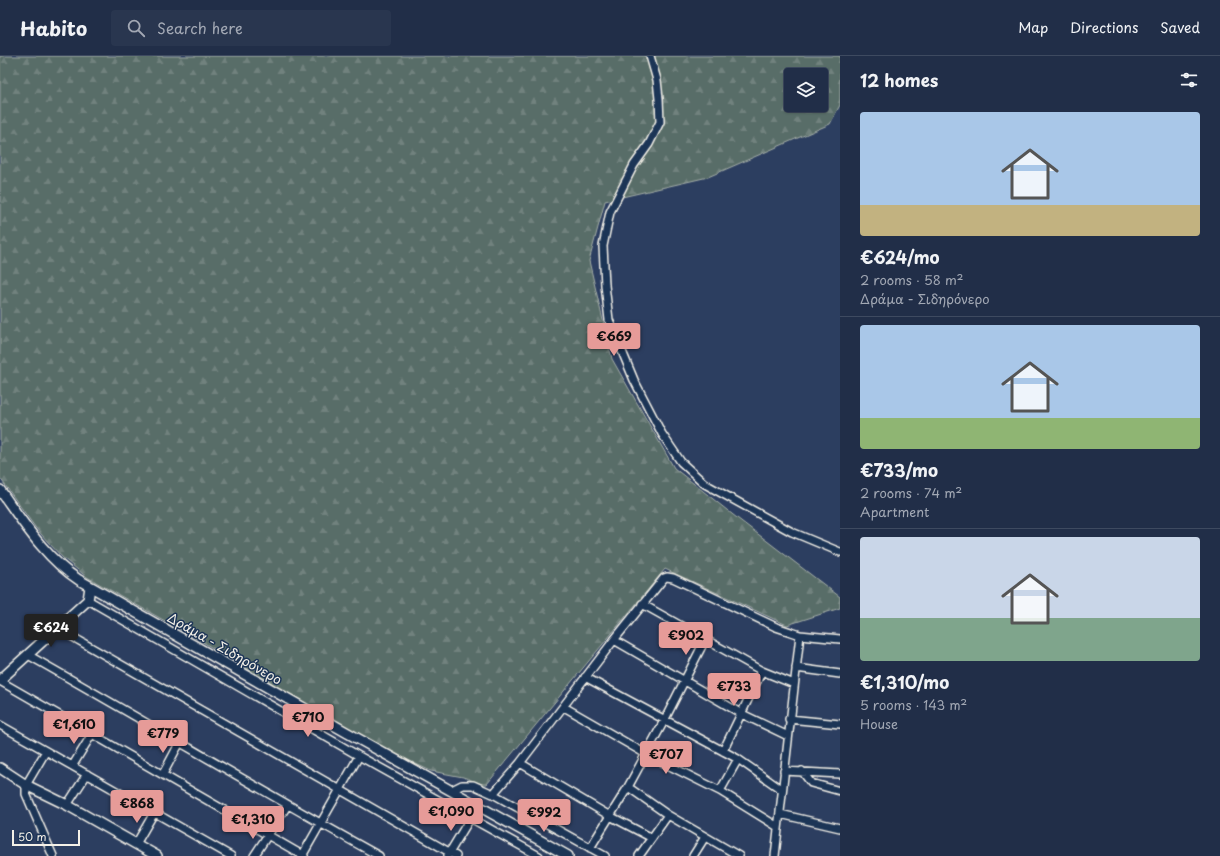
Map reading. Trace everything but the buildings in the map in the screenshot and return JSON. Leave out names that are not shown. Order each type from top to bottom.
[{"type":"street","points":[[650,56],[657,80],[660,122],[649,144],[634,165],[610,212],[603,246],[609,320],[634,380],[662,434],[681,462],[705,484],[792,532],[840,552]]},
{"type":"street","name":"Δράμα - Σιδηρόνερο","points":[[0,490],[24,525],[46,551],[68,573],[90,587],[568,856]]},
{"type":"street","points":[[493,794],[520,763],[564,707],[585,677],[664,578],[670,577],[776,627],[800,635],[840,639]]},
{"type":"street","points":[[90,587],[88,600],[0,681],[268,834],[303,856],[359,756]]},
{"type":"street","points":[[88,600],[359,756],[539,856]]},
{"type":"street","points":[[642,604],[762,671],[794,684]]},
{"type":"street","points":[[57,628],[451,855],[470,818]]},
{"type":"street","points":[[775,856],[789,719],[800,635]]},
{"type":"street","points":[[614,640],[742,714],[788,736]]},
{"type":"street","points":[[590,848],[628,787],[665,719],[705,640]]},
{"type":"street","points":[[28,655],[288,806],[379,856]]},
{"type":"street","points":[[796,668],[840,674]]},
{"type":"street","points":[[723,751],[762,671]]},
{"type":"street","points":[[585,677],[738,759],[782,790]]},
{"type":"street","points":[[564,707],[646,754],[720,791],[778,827]]},
{"type":"street","points":[[789,719],[840,724]]},
{"type":"street","points":[[0,725],[232,856]]},
{"type":"street","points":[[73,765],[92,734]]},
{"type":"street","points":[[163,774],[180,742]]},
{"type":"street","points":[[46,750],[26,785],[26,794],[53,856]]},
{"type":"street","points":[[720,791],[738,759]]},
{"type":"street","points":[[520,763],[610,816],[652,838]]},
{"type":"street","points":[[0,768],[26,785],[68,805],[157,856]]},
{"type":"street","points":[[784,771],[840,774]]},
{"type":"street","points":[[802,771],[811,783],[840,791]]},
{"type":"street","points":[[68,805],[87,774]]},
{"type":"street","points":[[452,790],[462,786],[473,785],[493,794],[605,856]]},
{"type":"street","points":[[628,787],[668,815],[739,856]]},
{"type":"street","points":[[254,856],[288,806]]},
{"type":"street","points":[[136,844],[154,813]]},
{"type":"street","points":[[780,814],[840,828]]},
{"type":"street","points":[[639,856],[668,815]]},
{"type":"street","points":[[693,856],[705,837]]},
{"type":"green space","points":[[0,56],[840,56],[840,105],[830,124],[708,177],[605,201],[589,261],[612,359],[674,468],[840,597],[840,608],[787,625],[665,569],[487,784],[482,784],[463,777],[431,771],[351,730],[206,644],[87,577],[63,558],[35,527],[0,478]]}]
